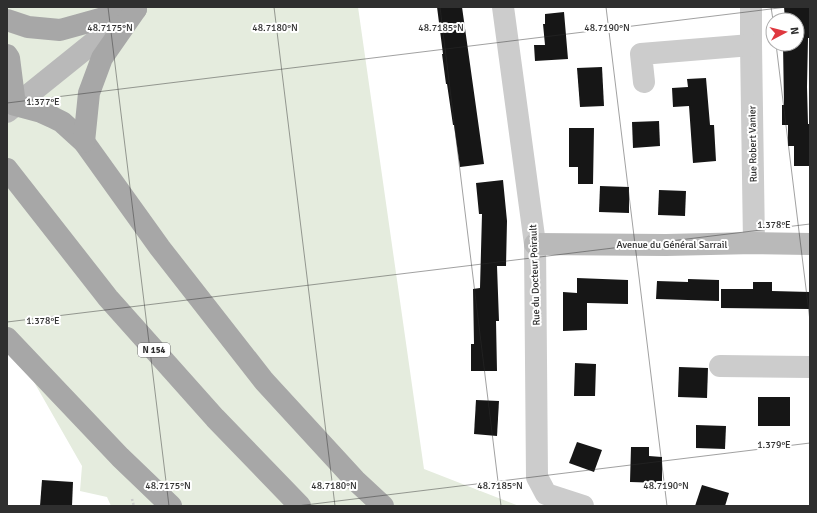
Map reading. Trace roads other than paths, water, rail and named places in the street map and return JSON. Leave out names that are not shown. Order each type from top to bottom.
[{"type":"main road","points":[[7,20],[28,27],[60,30],[136,8]]},
{"type":"main road","points":[[84,142],[89,93],[102,58],[136,8]]},
{"type":"main road","points":[[7,55],[9,58],[11,109],[41,112],[52,116],[62,122],[84,142],[160,248],[264,381],[355,480],[382,506]]},
{"type":"main road","name":"N 154","points":[[11,183],[108,313],[191,408],[286,506]]},
{"type":"main road","name":"N 154","points":[[11,183],[108,298],[215,418],[300,506]]},
{"type":"main road","points":[[7,338],[120,457],[171,506]]},
{"type":"street","name":"Rue du Docteur Poirault","points":[[503,7],[534,244],[537,477],[546,494],[583,506]]},
{"type":"street","name":"Rue Robert Vanier","points":[[752,7],[751,45],[754,243]]},
{"type":"street","points":[[11,109],[136,8]]},
{"type":"street","points":[[644,82],[641,54],[751,45]]},
{"type":"street","name":"Avenue du Général Sarrail","points":[[534,244],[810,244]]},
{"type":"street","points":[[720,366],[810,367]]}]
